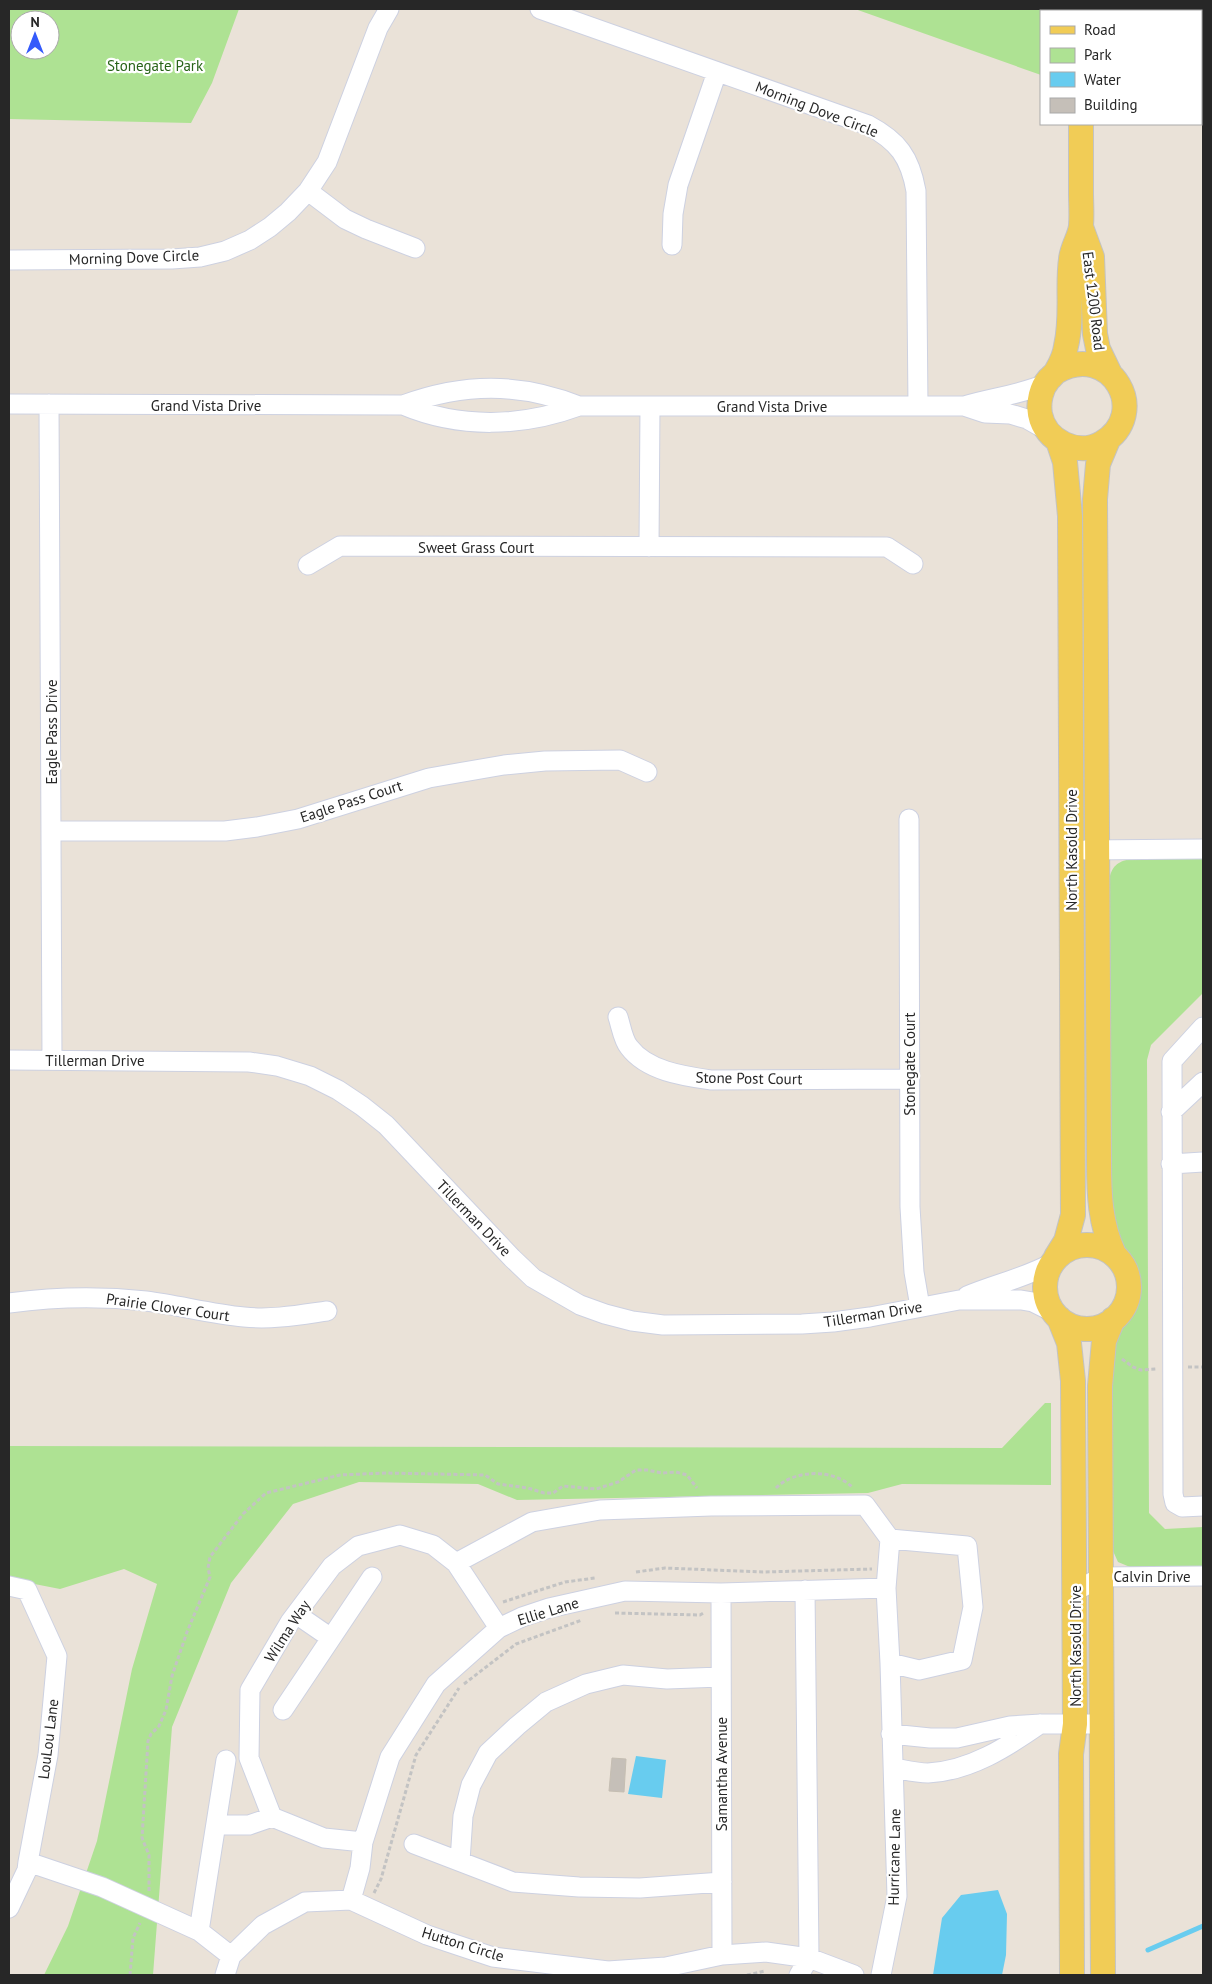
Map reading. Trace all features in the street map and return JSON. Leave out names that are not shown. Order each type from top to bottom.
[{"type":"main road","name":"East 1200 Road","points":[[1051,378],[1066,346],[1071,257],[1081,228],[1081,125]]},
{"type":"main road","name":"East 1200 Road","points":[[1081,228],[1092,257],[1095,334],[1098,349],[1110,374]]},
{"type":"main road","points":[[1077,364],[1089,364],[1100,367],[1110,374],[1119,385],[1125,407],[1122,422],[1108,440],[1092,447],[1083,448],[1066,445],[1053,436],[1043,424],[1040,408],[1042,391],[1051,378],[1066,366],[1077,364]]},
{"type":"main road","name":"North Kasold Drive","points":[[1053,436],[1065,462],[1070,516],[1073,1216],[1066,1241],[1054,1260]]},
{"type":"main road","name":"North Kasold Drive","points":[[1108,440],[1100,457],[1096,477],[1099,1185],[1104,1230],[1114,1254]]},
{"type":"main road","points":[[1084,1245],[1103,1248],[1114,1254],[1124,1268],[1129,1284],[1124,1306],[1113,1319],[1105,1324],[1086,1328],[1067,1324],[1056,1315],[1047,1300],[1044,1287],[1046,1274],[1054,1260],[1066,1250],[1084,1245]]},
{"type":"main road","name":"North Kasold Drive","points":[[1056,1315],[1069,1343],[1073,1380],[1075,1724],[1071,1754],[1072,1975]]},
{"type":"main road","name":"North Kasold Drive","points":[[1103,1975],[1101,1357],[1104,1341],[1113,1319]]},
{"type":"street","name":"Morning Dove Circle","points":[[9,260],[172,260],[200,257],[226,251],[270,228],[308,191],[327,162],[378,28],[389,9]]},
{"type":"street","name":"Morning Dove Circle","points":[[540,9],[868,125],[883,133],[896,144],[906,156],[913,173],[916,191],[918,406]]},
{"type":"street","points":[[672,245],[673,214],[678,185],[717,72]]},
{"type":"street","points":[[308,191],[345,218],[366,229],[415,248]]},
{"type":"street","name":"Grand Vista Drive","points":[[403,405],[423,413],[466,422],[490,424],[514,422],[560,413],[579,406],[964,406],[1027,392],[1051,378]]},
{"type":"street","name":"Grand Vista Drive","points":[[9,404],[403,405],[422,398],[491,387],[559,398],[579,406]]},
{"type":"street","name":"Eagle Pass Drive","points":[[49,404],[52,1060]]},
{"type":"street","points":[[649,547],[650,406]]},
{"type":"street","name":"Grand Vista Drive","points":[[964,406],[985,412],[1010,414],[1027,419],[1053,436]]},
{"type":"street","name":"Sweet Grass Court","points":[[308,564],[340,546],[887,547],[913,564]]},
{"type":"street","name":"Eagle Pass Court","points":[[51,831],[225,831],[256,827],[298,819],[428,778],[528,763],[620,760],[648,772]]},
{"type":"street","name":"Stonegate Court","points":[[908,820],[911,1240],[920,1307]]},
{"type":"street","points":[[1071,850],[1203,849]]},
{"type":"street","name":"Stone Post Court","points":[[618,1017],[628,1046],[640,1058],[662,1069],[685,1076],[711,1080],[909,1079]]},
{"type":"street","points":[[1203,1027],[1172,1061],[1171,1112],[1173,1494],[1175,1503],[1182,1507],[1203,1506]]},
{"type":"street","name":"Tillerman Drive","points":[[9,1060],[249,1062],[277,1066],[310,1076],[338,1090],[386,1125],[506,1253],[533,1278],[580,1305],[632,1321],[663,1325],[802,1324],[870,1317],[958,1300],[1021,1300],[1033,1302],[1056,1315]]},
{"type":"street","points":[[1171,1112],[1203,1082]]},
{"type":"street","points":[[1171,1164],[1203,1162]]},
{"type":"street","name":"Tillerman Drive","points":[[958,1300],[986,1288],[1024,1277],[1054,1260]]},
{"type":"street","name":"Prairie Clover Court","points":[[9,1303],[69,1298],[108,1298],[146,1302],[245,1318],[284,1318],[327,1311]]},
{"type":"street","points":[[456,1563],[532,1522],[600,1510],[711,1506],[865,1505],[890,1539],[967,1546],[974,1606],[962,1660],[919,1670],[890,1663]]},
{"type":"street","name":"Wilma Way","points":[[272,1817],[249,1758],[250,1690],[296,1614],[332,1566],[358,1546],[400,1535],[433,1545],[456,1563],[499,1628]]},
{"type":"street","name":"Hurricane Lane","points":[[881,1975],[897,1896],[894,1768],[886,1588],[890,1539]]},
{"type":"street","name":"Calvin Drive","points":[[1074,1592],[1101,1577],[1203,1576]]},
{"type":"street","points":[[283,1710],[372,1577]]},
{"type":"street","name":"LouLou Lane","points":[[9,1586],[27,1590],[57,1656],[48,1755],[28,1862],[9,1908]]},
{"type":"street","name":"Ellie Lane","points":[[359,1903],[363,1842],[390,1757],[436,1684],[499,1628],[522,1617],[549,1608],[625,1591],[721,1598],[805,1590],[886,1588]]},
{"type":"street","points":[[799,1975],[809,1958],[805,1590]]},
{"type":"street","name":"Samantha Avenue","points":[[721,1598],[722,1955]]},
{"type":"street","points":[[296,1614],[331,1638]]},
{"type":"street","points":[[460,1861],[463,1816],[471,1785],[488,1754],[546,1702],[586,1684],[623,1675],[667,1679],[721,1677]]},
{"type":"street","points":[[894,1768],[928,1773],[963,1766],[1007,1747],[1041,1724]]},
{"type":"street","points":[[891,1734],[930,1738],[956,1738],[1010,1726],[1101,1724]]},
{"type":"street","points":[[199,1931],[226,1760]]},
{"type":"street","points":[[216,1825],[249,1825],[272,1817],[324,1838],[363,1842]]},
{"type":"street","points":[[414,1844],[513,1882],[580,1887],[640,1888],[722,1882]]},
{"type":"street","points":[[28,1862],[102,1887],[146,1906],[199,1931],[231,1956]]},
{"type":"street","name":"Hutton Circle","points":[[225,1975],[231,1956],[263,1925],[305,1902],[359,1903],[427,1936],[493,1957],[608,1971],[666,1967],[722,1955],[766,1952],[809,1958],[854,1975]]},
{"type":"path","points":[[130,1975],[133,1938],[142,1920],[149,1893],[149,1855],[142,1838],[148,1741],[159,1726],[166,1710],[172,1676],[210,1577],[208,1568],[210,1557],[243,1514],[266,1493],[340,1475],[386,1473],[485,1476],[498,1484],[553,1493],[563,1486],[596,1488],[618,1482],[636,1470],[662,1474],[676,1472],[687,1475],[695,1487],[701,1491]]},
{"type":"path","points":[[774,1490],[781,1483],[794,1476],[821,1474],[845,1480],[858,1493],[859,1505]]},
{"type":"path","points":[[613,1613],[700,1615],[721,1598]]},
{"type":"path","points":[[359,1903],[381,1879],[416,1755],[459,1689],[516,1644],[586,1619]]},
{"type":"green space","name":"Stonegate Park","points":[[9,9],[239,9],[212,83],[191,123],[9,119]]},
{"type":"green space","points":[[855,9],[1060,9],[1040,10],[1040,75]]},
{"type":"green space","points":[[1203,858],[1203,993],[1151,1045],[1147,1060],[1149,1513],[1165,1529],[1203,1527],[1203,1566],[1130,1567],[1118,1562],[1113,1551],[1107,1396],[1114,1334],[1135,1305],[1137,1285],[1133,1266],[1111,1234],[1109,880],[1116,865],[1130,859]]},
{"type":"green space","points":[[1045,1403],[1051,1403],[1051,1485],[902,1484],[868,1493],[517,1500],[478,1484],[359,1482],[293,1504],[231,1583],[172,1727],[153,1975],[44,1975],[68,1926],[97,1841],[132,1669],[157,1584],[124,1569],[60,1589],[9,1579],[9,1446],[1002,1448]]},
{"type":"water","points":[[636,1756],[666,1760],[662,1798],[628,1794]]},
{"type":"water","points":[[998,1890],[1007,1914],[1006,1955],[1002,1975],[933,1975],[942,1918],[961,1895]]},
{"type":"building","points":[[612,1758],[626,1759],[624,1792],[609,1791]]},
{"type":"waterway","points":[[1148,1950],[1203,1926]]}]
